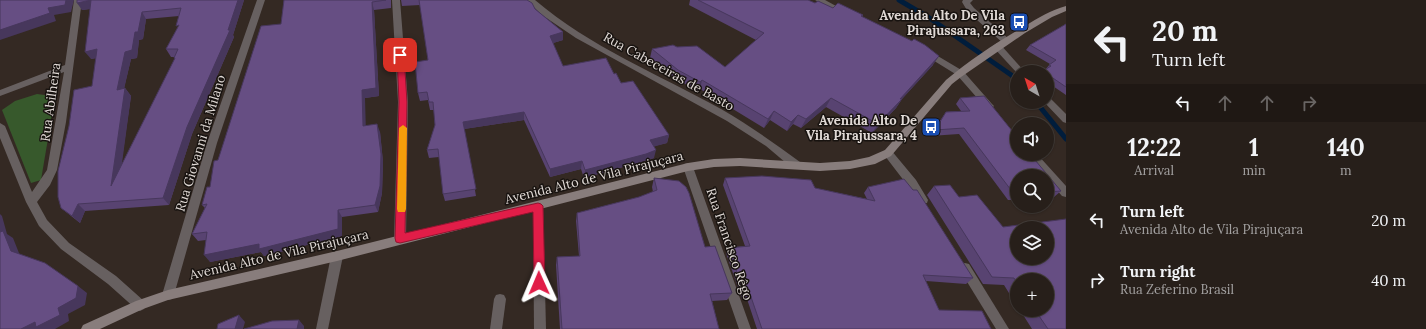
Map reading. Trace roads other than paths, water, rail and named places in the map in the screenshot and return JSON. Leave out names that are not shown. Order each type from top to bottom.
[{"type":"main road","name":"Avenida Alto de Vila Pirajuçara","points":[[87,329],[140,305],[168,295],[337,256],[400,238],[538,206],[688,167],[714,163],[740,162],[820,167],[850,166],[871,161],[888,153],[949,82],[963,70],[1045,17],[1066,8]]},
{"type":"street","name":"Rua Abilheira","points":[[31,202],[46,182],[52,170],[61,122],[78,0]]},
{"type":"street","name":"Rua Giovanni da Milano","points":[[168,295],[212,143],[261,0]]},
{"type":"street","points":[[396,0],[403,102],[400,238]]},
{"type":"street","name":"Rua Cabeceiras de Basto","points":[[530,0],[542,11],[564,26],[755,135],[796,165]]},
{"type":"street","points":[[819,0],[852,16]]},
{"type":"street","points":[[969,0],[966,2],[971,10],[1006,41]]},
{"type":"street","points":[[917,47],[963,70],[996,114]]},
{"type":"street","points":[[994,49],[1013,65]]},
{"type":"street","points":[[0,93],[68,67]]},
{"type":"street","points":[[1054,107],[1066,120]]},
{"type":"street","points":[[0,126],[31,202],[43,223],[65,246],[112,280],[140,305]]},
{"type":"street","points":[[888,153],[912,183],[929,209]]},
{"type":"street","points":[[1038,161],[1066,193]]},
{"type":"street","name":"Rua Francisco Rêgo","points":[[688,167],[745,329]]},
{"type":"street","points":[[538,206],[540,329]]},
{"type":"street","points":[[958,255],[1003,329]]},
{"type":"street","points":[[322,329],[337,256]]},
{"type":"street","points":[[496,329],[500,299]]},
{"type":"waterway","points":[[899,0],[928,17],[1010,74]]},
{"type":"waterway","points":[[1042,109],[1066,139]]},
{"type":"place","name":"Avenida Alto De Vila Pirajussara, 263","points":[[1019,22]]},
{"type":"place","name":"Avenida Alto De Vila Pirajussara, 4","points":[[931,127]]}]
